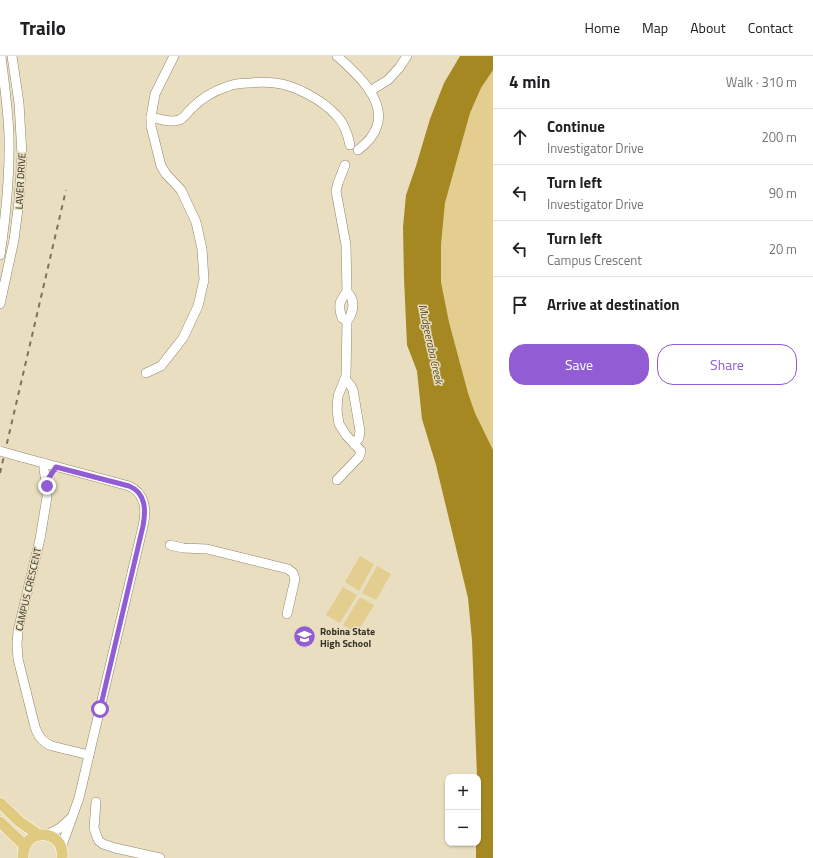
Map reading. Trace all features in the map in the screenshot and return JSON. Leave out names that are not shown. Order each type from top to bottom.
[{"type":"main road","points":[[0,803],[20,822],[43,835],[54,838],[58,841],[62,855]]},
{"type":"main road","points":[[0,822],[25,846]]},
{"type":"main road","points":[[23,858],[23,852],[28,841],[33,837],[43,835]]},
{"type":"street","name":"LAVER DRIVE","points":[[0,254],[8,190],[9,136],[1,56]]},
{"type":"street","name":"LAVER DRIVE","points":[[0,304],[14,240],[19,201],[22,156],[19,103],[12,56]]},
{"type":"street","points":[[146,372],[161,366],[183,338],[198,306],[204,280],[202,249],[196,222],[181,190],[166,174],[161,166],[151,126],[155,94],[174,56]]},
{"type":"street","points":[[151,117],[174,121],[180,120],[202,100],[227,86],[257,82],[275,83],[294,88],[310,95],[324,104],[337,116],[354,148],[366,144],[378,125],[376,100],[365,83],[337,56]]},
{"type":"street","points":[[370,91],[388,80],[407,56]]},
{"type":"street","points":[[337,480],[359,457],[360,451],[339,424],[337,410],[338,396],[346,376],[347,321],[350,317],[353,306],[351,297],[347,292],[346,246],[336,191],[346,165]]},
{"type":"street","points":[[347,292],[342,298],[339,309],[342,318],[347,321]]},
{"type":"street","points":[[345,379],[353,390],[360,431],[359,438],[354,444]]},
{"type":"street","points":[[0,452],[133,488],[140,494],[145,508],[143,526],[79,798],[62,855]]},
{"type":"street","name":"CAMPUS CRESCENT","points":[[44,463],[47,497],[42,529],[18,631],[18,659],[35,727],[39,737],[47,744],[52,746],[88,755]]},
{"type":"street","points":[[46,482],[56,467]]},
{"type":"street","points":[[170,545],[183,548],[207,549],[288,569],[293,573],[295,579],[287,614]]},
{"type":"street","points":[[96,802],[94,828],[99,841],[115,848],[160,858]]},
{"type":"street","points":[[43,835],[60,828],[73,815]]},
{"type":"shaded area","points":[[493,70],[493,450],[475,413],[468,393],[449,322],[441,282],[441,245],[445,203],[470,113],[481,88]]},
{"type":"shaded area","points":[[360,556],[374,564],[359,591],[345,582]]},
{"type":"shaded area","points":[[377,566],[391,574],[376,600],[362,593]]},
{"type":"shaded area","points":[[343,587],[357,595],[340,623],[326,615]]},
{"type":"shaded area","points":[[360,597],[374,605],[357,633],[343,625]]},
{"type":"water","name":"Mudgeeraba Creek","points":[[460,56],[493,56],[493,70],[481,88],[470,113],[445,203],[441,245],[441,282],[449,322],[468,393],[475,413],[493,450],[493,858],[476,858],[476,846],[481,846],[481,774],[477,774],[472,640],[468,598],[436,465],[422,419],[417,371],[407,345],[403,227],[406,195],[430,119],[444,83]]},
{"type":"railway","points":[[0,473],[66,190]]},
{"type":"place","name":"Robina State High School","points":[[305,637]]},
{"type":"route","points":[[47,486],[46,482],[56,467],[129,486],[140,494],[144,503],[145,518],[100,709]]}]
